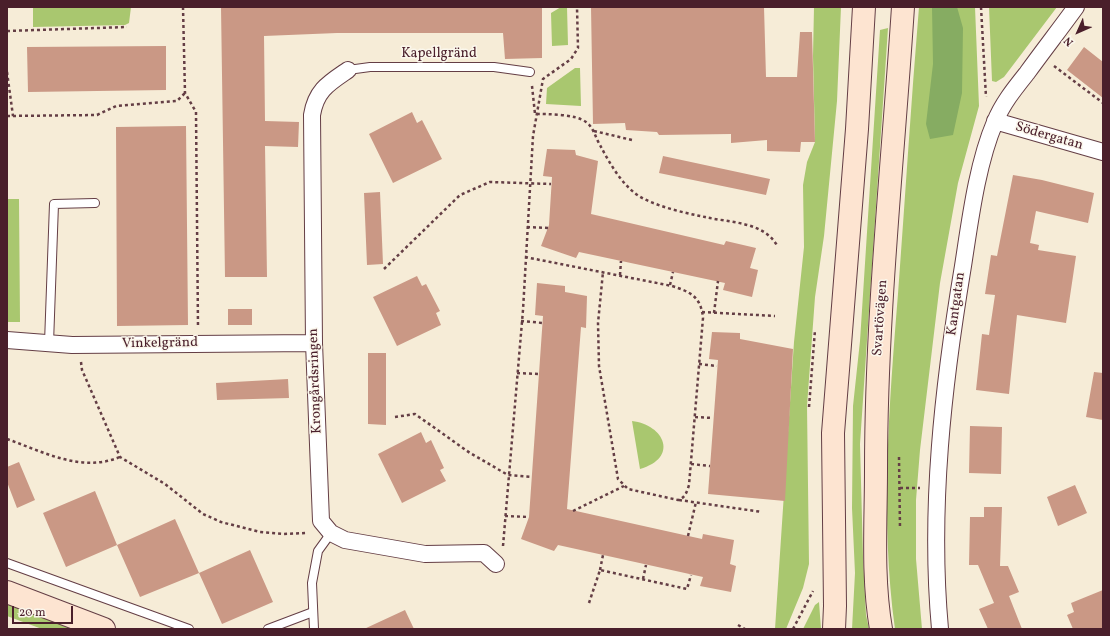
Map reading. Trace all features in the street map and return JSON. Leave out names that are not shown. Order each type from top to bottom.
[{"type":"main road","points":[[834,629],[833,433],[857,137],[864,7]]},
{"type":"main road","name":"Svartövägen","points":[[881,629],[878,609],[876,550],[876,396],[903,7]]},
{"type":"main road","points":[[7,592],[104,629]]},
{"type":"street","name":"Kantgatan","points":[[940,629],[936,562],[935,506],[942,428],[955,317],[966,246],[981,168],[995,121],[1009,97],[1076,7]]},
{"type":"street","name":"Krongårdsringen","points":[[323,533],[324,526],[320,513],[314,344],[312,115],[314,101],[323,88],[348,70]]},
{"type":"street","name":"Södergatan","points":[[995,121],[1103,152]]},
{"type":"street","name":"Vinkelgränd","points":[[7,340],[72,345],[314,344]]},
{"type":"street","points":[[323,533],[345,540],[425,554],[484,553],[496,564]]},
{"type":"lane","name":"Kapellgränd","points":[[348,70],[370,68],[494,67],[530,72]]},
{"type":"lane","points":[[48,343],[54,204],[95,204]]},
{"type":"lane","points":[[314,629],[312,583],[323,533]]},
{"type":"lane","points":[[7,563],[189,629]]},
{"type":"lane","points":[[268,629],[313,612]]},
{"type":"path","points":[[183,7],[185,93],[196,112],[198,331]]},
{"type":"path","points":[[496,564],[502,551],[522,321],[529,183],[535,114],[543,79],[571,59],[578,48],[577,7]]},
{"type":"path","points":[[7,31],[127,27]]},
{"type":"path","points":[[1048,61],[1103,103]]},
{"type":"path","points":[[7,72],[13,116]]},
{"type":"path","points":[[530,72],[535,114]]},
{"type":"path","points":[[7,116],[97,115],[116,106],[178,101],[185,93]]},
{"type":"path","points":[[535,114],[556,115],[582,120],[594,131],[610,162],[630,189],[643,198],[678,211],[756,227],[774,238],[778,247]]},
{"type":"path","points":[[594,131],[632,140]]},
{"type":"path","points":[[384,269],[460,195],[490,182],[551,184]]},
{"type":"path","points":[[527,226],[548,228]]},
{"type":"path","points":[[525,257],[670,285],[690,294],[699,302],[702,312],[689,485],[686,495],[678,500]]},
{"type":"path","points":[[620,275],[621,261]]},
{"type":"path","points":[[603,272],[598,323],[599,366],[615,470],[620,483],[628,489],[678,500],[762,512]]},
{"type":"path","points":[[670,285],[673,272]]},
{"type":"path","points":[[714,313],[718,281]]},
{"type":"path","points":[[702,312],[775,316]]},
{"type":"path","points":[[522,321],[543,323]]},
{"type":"path","points":[[809,407],[815,330]]},
{"type":"path","points":[[82,359],[82,370],[120,457],[165,484],[203,514],[221,522],[260,532],[284,534],[323,533]]},
{"type":"path","points":[[699,364],[717,366]]},
{"type":"path","points":[[517,373],[539,374]]},
{"type":"path","points":[[395,417],[416,414],[470,453],[508,475],[532,477]]},
{"type":"path","points":[[695,417],[713,418]]},
{"type":"path","points":[[7,439],[70,462],[96,464],[108,462],[120,457]]},
{"type":"path","points":[[899,452],[900,528]]},
{"type":"path","points":[[691,464],[710,466]]},
{"type":"path","points":[[573,511],[624,486]]},
{"type":"path","points":[[900,488],[922,488]]},
{"type":"path","points":[[688,536],[696,502]]},
{"type":"path","points":[[505,516],[529,517]]},
{"type":"path","points":[[589,602],[600,570],[603,555]]},
{"type":"path","points":[[643,579],[646,565]]},
{"type":"path","points":[[600,570],[687,589],[691,575]]},
{"type":"path","points":[[792,629],[813,590]]},
{"type":"path","points":[[738,625],[745,629]]},
{"type":"green space","points":[[33,7],[131,7],[129,23],[125,25],[33,27]]},
{"type":"green space","points":[[561,7],[567,7],[568,45],[552,46],[551,13]]},
{"type":"green space","points":[[814,7],[841,7],[837,101],[824,236],[815,297],[807,406],[809,564],[803,588],[786,629],[775,629],[794,342],[804,247],[803,185],[807,162],[815,142],[813,56]]},
{"type":"green space","points":[[919,7],[975,7],[979,106],[958,183],[940,283],[920,450],[916,500],[916,559],[922,629],[895,629],[890,588],[888,546],[887,504],[889,420]]},
{"type":"green space","points":[[932,7],[957,7],[963,28],[962,93],[953,135],[930,139],[926,124],[933,64]]},
{"type":"green space","points":[[989,7],[1057,7],[1004,77],[996,82],[992,81]]},
{"type":"green space","points":[[888,28],[860,444],[863,557],[866,615],[869,629],[852,629],[855,573],[852,508],[853,406],[860,341],[880,30]]},
{"type":"green space","points":[[575,68],[580,68],[581,106],[546,104],[547,88]]},
{"type":"green space","points":[[7,199],[19,199],[20,322],[7,322]]},
{"type":"green space","points":[[632,421],[653,429],[663,442],[663,450],[660,457],[652,464],[640,469]]},
{"type":"green space","points":[[819,602],[821,629],[803,629],[815,605]]},
{"type":"green space","points":[[7,603],[76,629],[42,629],[7,616]]},
{"type":"building","points":[[221,7],[542,7],[542,58],[505,59],[503,33],[337,33],[264,36],[265,121],[299,122],[298,147],[265,146],[267,277],[225,277]]},
{"type":"building","points":[[591,7],[764,7],[766,77],[797,77],[800,32],[812,32],[815,142],[801,142],[800,152],[767,151],[767,140],[731,143],[731,134],[659,135],[657,132],[626,130],[625,123],[593,124]]},
{"type":"building","points":[[166,46],[166,90],[28,92],[27,47]]},
{"type":"building","points":[[1084,47],[1103,62],[1103,98],[1067,70]]},
{"type":"building","points":[[412,112],[417,123],[422,120],[442,159],[393,183],[369,134]]},
{"type":"building","points":[[186,126],[188,325],[117,326],[116,127]]},
{"type":"building","points":[[547,149],[575,150],[576,155],[598,161],[591,214],[724,245],[726,241],[756,248],[750,268],[758,270],[752,297],[723,290],[725,283],[579,252],[576,258],[541,246],[549,225],[552,177],[543,176]]},
{"type":"building","points":[[663,156],[770,179],[766,195],[659,173]]},
{"type":"building","points":[[1013,175],[1042,180],[1094,193],[1088,223],[1036,211],[1030,243],[1039,245],[1038,250],[1076,256],[1066,323],[1017,315],[1009,394],[976,390],[982,334],[989,335],[995,295],[985,294],[991,255],[997,256]]},
{"type":"building","points":[[380,192],[383,264],[367,265],[364,193]]},
{"type":"building","points":[[417,276],[422,286],[426,284],[440,311],[436,313],[441,325],[397,346],[373,297]]},
{"type":"building","points":[[537,283],[565,286],[565,292],[587,296],[586,328],[581,327],[567,509],[702,539],[703,534],[734,540],[730,564],[736,566],[731,592],[700,586],[703,577],[558,545],[554,551],[521,539],[529,517],[543,316],[535,315]]},
{"type":"building","points":[[228,309],[252,309],[252,325],[228,325]]},
{"type":"building","points":[[712,332],[740,333],[740,339],[793,349],[785,501],[708,494],[718,360],[709,359]]},
{"type":"building","points":[[368,353],[386,353],[386,425],[368,424]]},
{"type":"building","points":[[1094,372],[1103,373],[1103,420],[1086,417]]},
{"type":"building","points":[[288,379],[289,398],[217,400],[216,383]]},
{"type":"building","points":[[970,426],[1002,427],[1001,474],[969,473]]},
{"type":"building","points":[[421,432],[426,443],[431,440],[444,468],[440,470],[446,481],[402,503],[378,454]]},
{"type":"building","points":[[19,462],[35,500],[17,508],[7,482],[7,467]]},
{"type":"building","points":[[1075,485],[1087,513],[1058,526],[1047,497]]},
{"type":"building","points":[[95,491],[117,545],[66,567],[43,513]]},
{"type":"building","points":[[984,507],[1002,507],[1000,566],[1008,566],[1019,592],[1009,596],[1022,629],[988,629],[979,609],[994,603],[978,565],[969,565],[970,517],[984,517]]},
{"type":"building","points":[[175,519],[199,573],[140,597],[117,545]]},
{"type":"building","points":[[250,550],[273,602],[222,624],[199,573]]},
{"type":"building","points":[[1103,590],[1103,629],[1073,629],[1067,615],[1074,612],[1071,603]]},
{"type":"building","points":[[405,610],[414,629],[364,629]]}]
